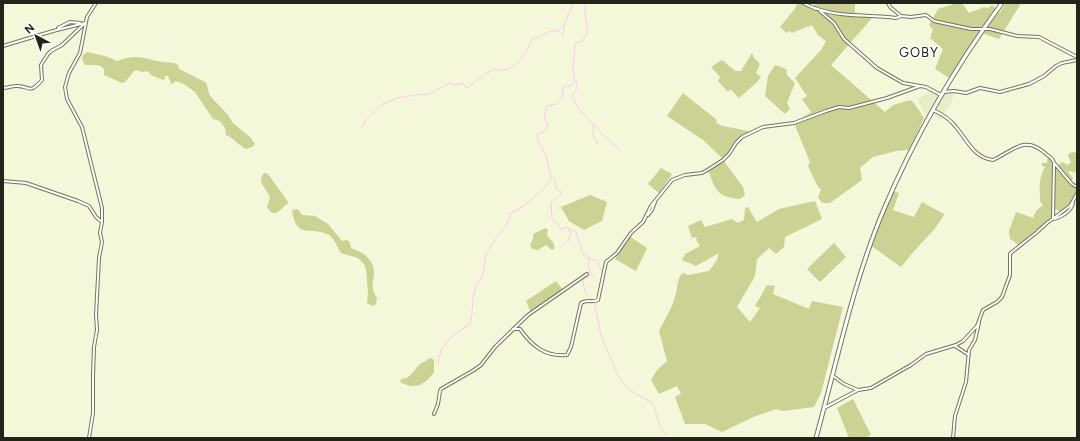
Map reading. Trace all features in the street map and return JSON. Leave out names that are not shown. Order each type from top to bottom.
[{"type":"main road","points":[[816,438],[853,299],[884,210],[913,148],[942,94],[1002,3]]},
{"type":"street","points":[[3,88],[19,86],[30,90],[42,80],[40,65],[48,54],[62,45],[84,23],[96,3]]},
{"type":"street","points":[[803,3],[828,12],[896,18],[901,16]]},
{"type":"street","points":[[888,3],[890,7],[901,16],[911,18],[926,15],[934,21],[971,29],[990,29],[1024,37],[1039,37],[1077,59]]},
{"type":"street","points":[[815,8],[828,16],[844,39],[877,68],[903,83],[926,87],[942,94],[954,91],[966,93],[982,88],[1000,92],[1029,84],[1044,76],[1056,66],[1077,59]]},
{"type":"street","points":[[3,46],[84,23]]},
{"type":"street","points":[[84,23],[82,48],[66,80],[66,93],[82,127],[101,205],[102,222],[100,233],[102,242],[98,272],[97,330],[94,354],[92,413],[89,438]]},
{"type":"street","points":[[513,329],[520,329],[528,340],[540,350],[557,356],[567,355],[572,347],[581,303],[589,300],[593,302],[598,300],[606,262],[621,249],[631,233],[643,222],[655,201],[672,180],[686,175],[702,173],[709,169],[723,160],[742,137],[763,127],[794,123],[839,107],[849,108],[887,98],[920,86]]},
{"type":"street","points":[[933,110],[949,119],[957,127],[972,149],[983,158],[993,160],[1002,154],[1026,144],[1032,145],[1042,150],[1051,158],[1072,184],[1077,187]]},
{"type":"street","points":[[1053,219],[1054,163]]},
{"type":"street","points":[[3,182],[26,183],[78,201],[89,206],[96,217],[102,222]]},
{"type":"street","points":[[953,438],[955,416],[966,382],[970,348],[977,333],[983,310],[997,302],[1002,297],[1010,278],[1010,254],[1070,206],[1077,194]]},
{"type":"street","points":[[434,414],[441,389],[464,377],[481,365],[495,348],[528,315],[587,274]]},
{"type":"street","points":[[824,408],[858,390],[871,388],[911,365],[926,354],[954,346],[966,338],[979,322]]},
{"type":"street","points":[[954,346],[969,355]]},
{"type":"street","points":[[832,376],[844,384],[858,390]]},
{"type":"shaded area","points":[[798,3],[803,3],[813,7],[816,3],[855,3],[855,15],[873,17],[831,65],[885,112],[893,105],[910,100],[914,103],[924,118],[909,150],[896,151],[873,157],[860,168],[862,180],[830,203],[823,203],[818,197],[821,190],[808,166],[810,162],[794,123],[811,112],[802,99],[807,96],[795,78],[821,50],[826,41],[818,35],[812,25],[792,33],[789,31],[787,33],[780,27]]},
{"type":"shaded area","points":[[957,3],[962,3],[969,13],[984,7],[988,8],[992,5],[1000,12],[1006,3],[1019,3],[1020,5],[999,39],[982,33],[951,79],[935,69],[943,49],[930,38],[933,29],[929,25],[938,9]]},
{"type":"shaded area","points":[[88,52],[117,61],[130,57],[140,57],[178,65],[179,69],[205,82],[212,98],[228,115],[233,123],[251,138],[255,144],[246,149],[226,135],[225,128],[220,121],[213,119],[195,92],[184,84],[175,81],[173,84],[171,83],[168,76],[165,76],[165,79],[163,80],[151,75],[148,71],[143,72],[135,70],[125,82],[122,83],[104,75],[104,69],[100,66],[85,65],[82,59],[84,54]]},
{"type":"shaded area","points":[[752,53],[754,58],[760,64],[756,73],[761,77],[739,98],[730,89],[728,92],[718,81],[720,77],[711,67],[722,60],[735,71],[741,71]]},
{"type":"shaded area","points":[[775,65],[786,69],[787,75],[795,83],[787,103],[790,109],[785,114],[765,96],[768,76]]},
{"type":"shaded area","points":[[932,90],[941,95],[943,92],[950,91],[954,94],[953,99],[940,120],[931,114],[928,120],[919,103],[919,98]]},
{"type":"shaded area","points":[[683,93],[717,120],[716,123],[723,126],[753,132],[739,140],[723,160],[703,140],[667,116]]},
{"type":"shaded area","points":[[1074,152],[1077,154],[1077,173],[1070,171],[1068,172],[1073,178],[1071,181],[1077,186],[1073,201],[1062,212],[1053,208],[1053,219],[1020,246],[1010,239],[1009,231],[1016,212],[1033,218],[1036,211],[1043,205],[1040,201],[1040,184],[1041,176],[1045,167],[1042,166],[1042,163],[1047,163],[1048,156],[1054,159],[1054,163],[1057,166],[1062,162],[1068,165],[1071,162],[1068,156],[1069,153]]},
{"type":"shaded area","points":[[723,160],[743,187],[745,195],[740,199],[721,194],[715,188],[708,170]]},
{"type":"shaded area","points":[[661,168],[672,174],[659,193],[648,184]]},
{"type":"shaded area","points":[[264,173],[268,174],[288,202],[287,205],[276,213],[269,210],[267,207],[270,197],[261,180]]},
{"type":"shaded area","points":[[892,191],[899,193],[893,210],[914,217],[922,202],[944,214],[935,228],[901,267],[870,245]]},
{"type":"shaded area","points":[[590,195],[607,202],[602,221],[584,230],[569,221],[561,207]]},
{"type":"shaded area","points":[[815,201],[822,219],[785,237],[784,247],[776,254],[769,248],[757,259],[755,276],[737,307],[750,322],[760,308],[755,306],[767,285],[775,286],[773,294],[809,309],[812,301],[843,307],[821,393],[814,407],[783,411],[776,409],[751,418],[722,432],[705,424],[685,424],[675,397],[681,394],[677,386],[659,394],[651,380],[657,370],[667,361],[659,331],[673,303],[680,277],[683,273],[688,275],[709,271],[717,260],[719,253],[696,266],[682,260],[685,254],[700,246],[696,240],[696,237],[692,238],[688,226],[701,220],[705,227],[732,219],[738,223],[744,220],[745,208],[748,207],[757,222],[779,209]]},
{"type":"shaded area","points":[[298,209],[302,215],[315,216],[328,224],[342,241],[347,240],[350,243],[351,248],[363,254],[370,261],[374,272],[373,286],[377,298],[376,304],[373,306],[367,303],[368,292],[364,264],[358,258],[341,253],[329,235],[322,232],[301,229],[297,226],[292,210]]},
{"type":"shaded area","points":[[545,228],[548,230],[547,235],[553,243],[554,249],[552,250],[546,245],[538,250],[532,249],[530,245],[533,239],[533,234]]},
{"type":"shaded area","points":[[629,236],[647,248],[636,271],[615,259]]},
{"type":"shaded area","points":[[834,243],[846,257],[820,282],[807,269]]},
{"type":"shaded area","points":[[556,281],[563,290],[531,313],[526,301]]},
{"type":"shaded area","points":[[431,358],[434,360],[434,372],[424,383],[411,386],[400,382],[401,379],[407,378],[419,365]]},
{"type":"shaded area","points":[[853,399],[871,435],[864,438],[849,438],[837,408]]},
{"type":"waterway","points":[[562,36],[573,3]]},
{"type":"waterway","points":[[438,364],[441,350],[449,339],[470,324],[473,297],[477,284],[484,271],[486,253],[510,219],[510,213],[518,210],[538,194],[546,187],[551,178],[546,155],[537,137],[539,133],[545,132],[548,124],[545,120],[547,106],[556,104],[562,99],[563,87],[572,85],[575,82],[573,67],[575,45],[583,40],[588,31],[585,16],[585,3]]},
{"type":"waterway","points":[[360,128],[363,126],[365,121],[383,104],[397,98],[423,94],[427,95],[450,83],[455,85],[463,83],[465,87],[468,88],[492,70],[506,70],[513,67],[523,56],[533,38],[552,31],[558,31],[564,25]]},
{"type":"waterway","points":[[576,81],[577,88],[572,96],[577,106],[602,134],[620,151]]},
{"type":"waterway","points":[[593,124],[593,135],[598,144]]},
{"type":"waterway","points":[[553,177],[556,189],[561,192],[561,195],[551,202],[552,219],[557,223],[560,229],[565,227],[576,232],[583,254],[587,255],[589,259],[588,267],[591,274],[583,280],[585,293],[592,299],[595,305],[601,336],[619,377],[625,386],[651,402],[660,427],[667,436]]},
{"type":"waterway","points":[[562,246],[569,239],[569,229]]},
{"type":"waterway","points":[[590,259],[597,260],[601,270]]},
{"type":"waterway","points":[[591,274],[595,279]]},
{"type":"district","name":"GOBY","points":[[919,52]]}]
